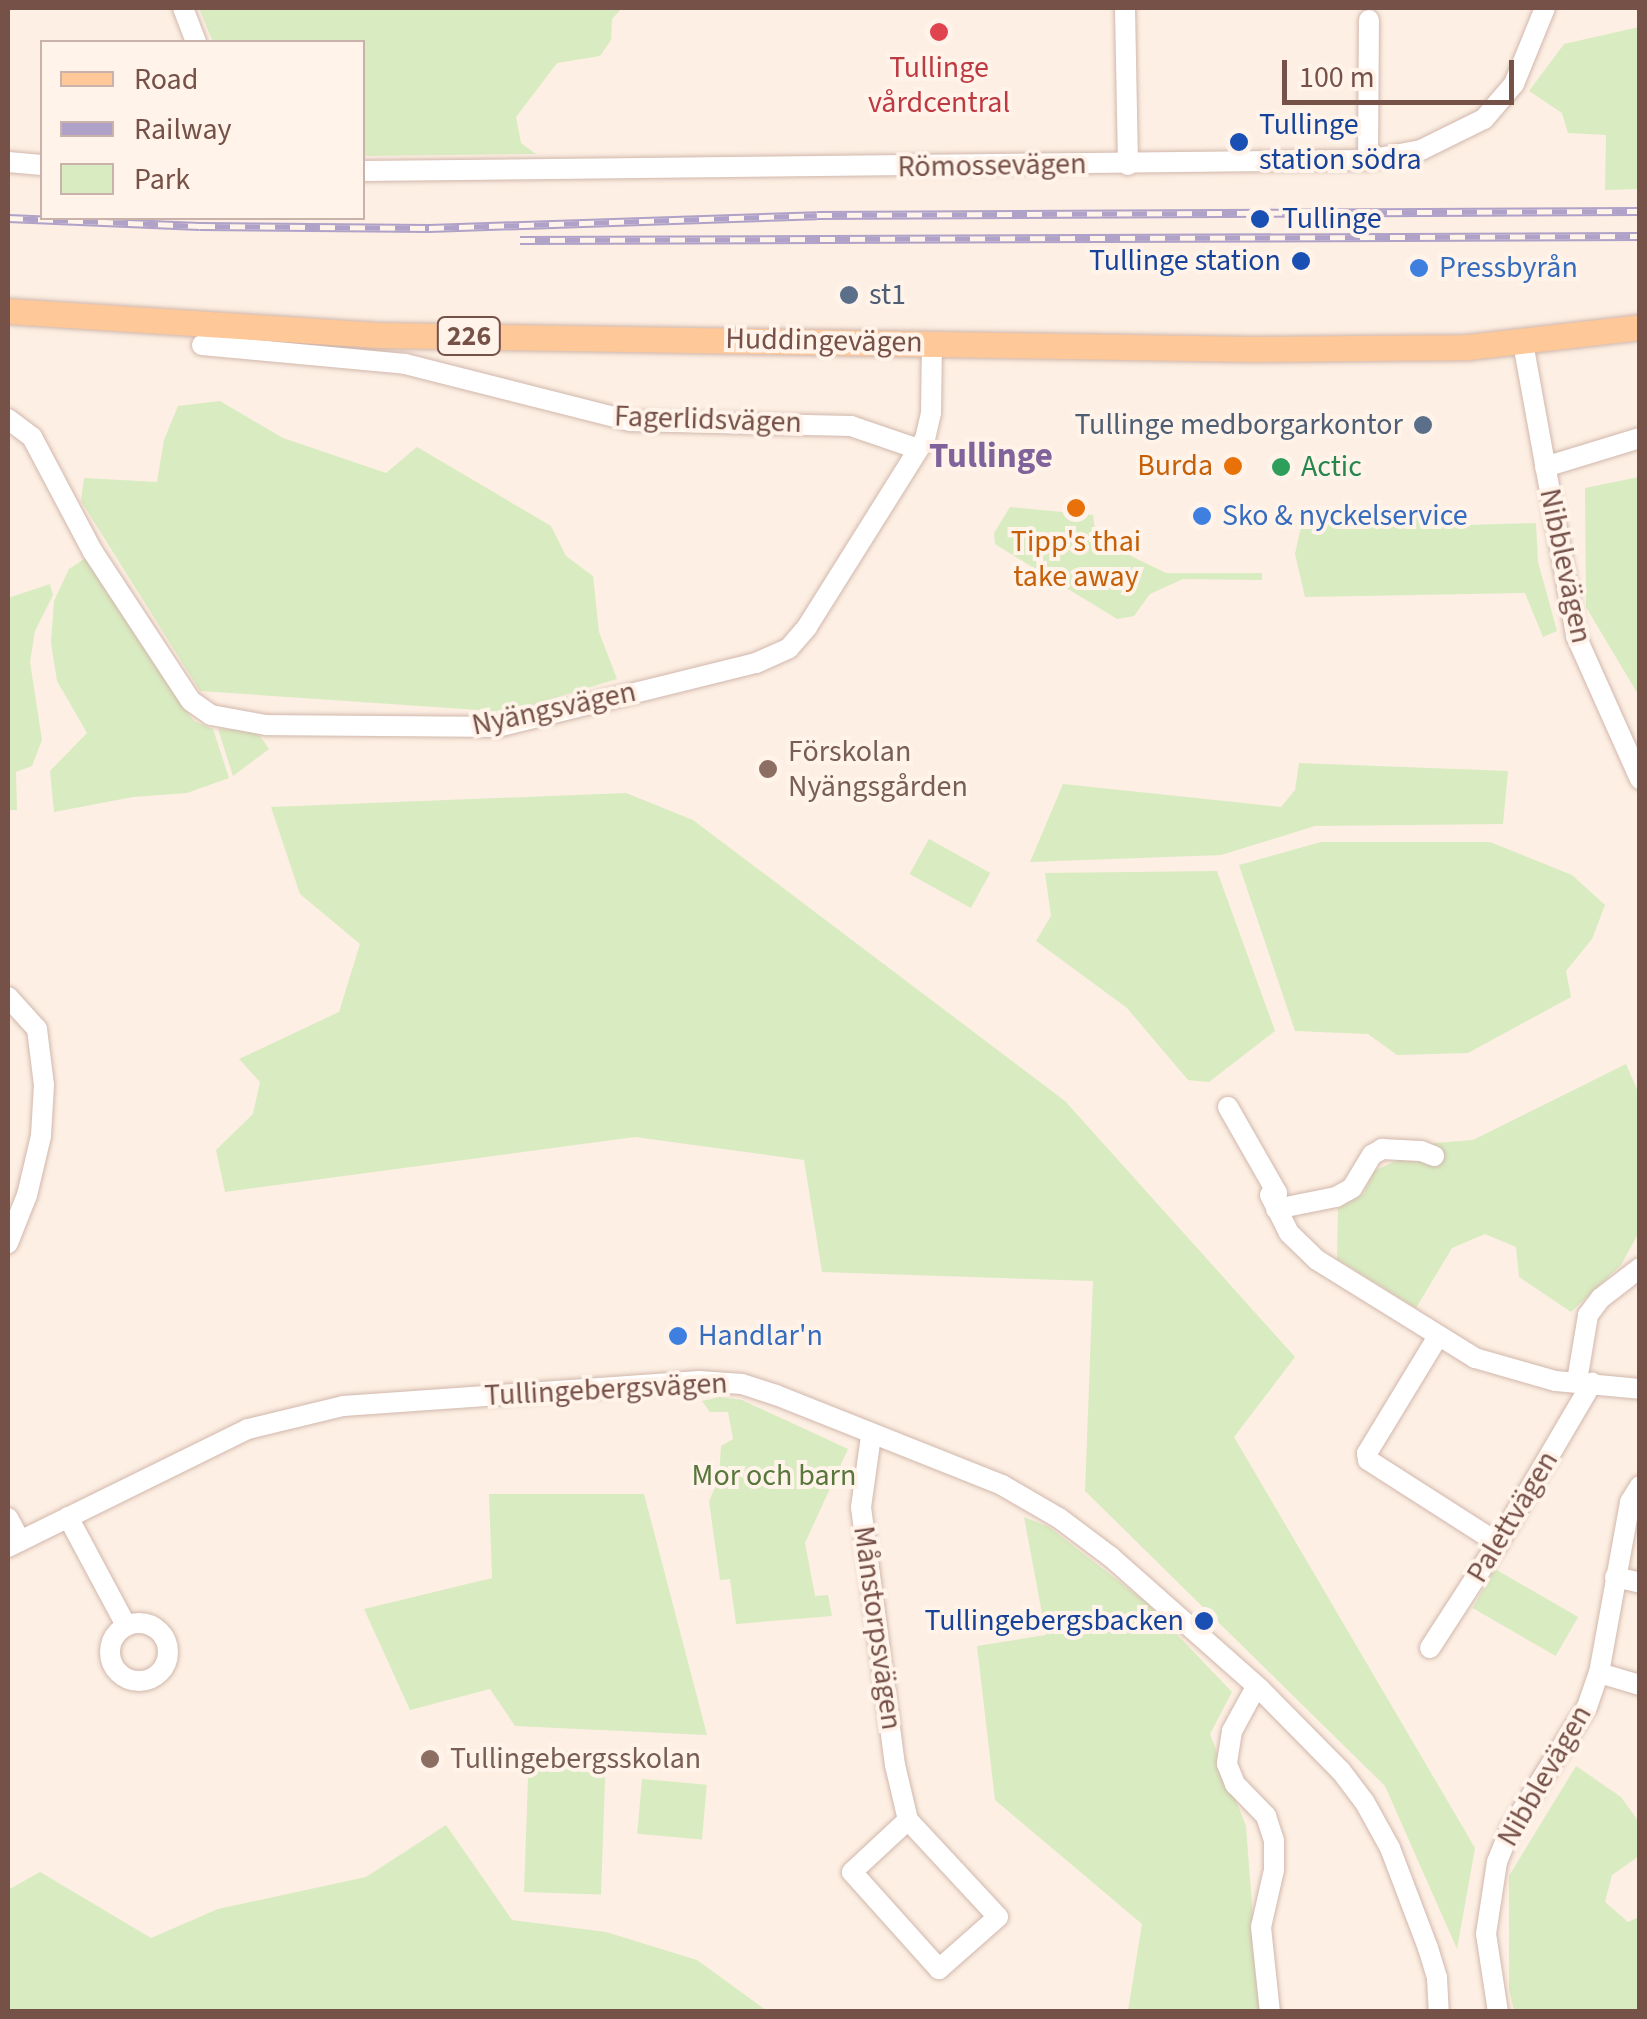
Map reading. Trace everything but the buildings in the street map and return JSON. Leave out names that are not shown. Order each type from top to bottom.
[{"type":"main road","name":"Huddingevägen","points":[[8,311],[378,335],[1255,349],[1523,342],[1640,327]]},
{"type":"street","points":[[183,8],[195,40]]},
{"type":"street","points":[[1125,8],[1128,165]]},
{"type":"street","name":"Römossevägen","points":[[365,172],[1368,160],[1422,150],[1484,119],[1514,84],[1546,8]]},
{"type":"street","points":[[1368,160],[1369,20]]},
{"type":"street","points":[[8,162],[40,165]]},
{"type":"street","name":"Nibblevägen","points":[[1523,342],[1576,636],[1640,779]]},
{"type":"street","name":"Nyängsvägen","points":[[8,419],[32,437],[93,552],[191,701],[211,715],[266,725],[497,728],[771,658],[789,648],[808,628],[928,432],[932,343]]},
{"type":"street","name":"Fagerlidsvägen","points":[[202,345],[405,364],[630,421],[852,426],[918,450]]},
{"type":"street","points":[[1545,466],[1640,438]]},
{"type":"street","points":[[8,997],[37,1029],[44,1084],[41,1136],[27,1195],[8,1243]]},
{"type":"street","points":[[1228,1108],[1277,1193],[1270,1196],[1300,1248],[1437,1338],[1511,1372],[1640,1389]]},
{"type":"street","points":[[1276,1209],[1336,1197],[1352,1188],[1372,1155],[1382,1149],[1421,1150],[1434,1156]]},
{"type":"street","points":[[1584,1382],[1588,1316],[1601,1298],[1640,1268]]},
{"type":"street","points":[[1437,1338],[1367,1453],[1368,1460],[1498,1543]]},
{"type":"street","name":"Tullingebergsvägen","points":[[14,1544],[248,1430],[344,1406],[699,1382],[742,1384],[1002,1485],[1059,1518],[1111,1557],[1256,1687],[1341,1770],[1364,1801],[1390,1848],[1428,1948],[1437,1978],[1439,2012]]},
{"type":"street","name":"Palettvägen","points":[[1430,1648],[1498,1543],[1584,1382]]},
{"type":"street","name":"Månstorpsvägen","points":[[871,1436],[861,1506],[895,1765],[908,1820],[998,1918],[938,1970],[852,1872],[908,1820]]},
{"type":"street","name":"Nibblevägen","points":[[1498,2012],[1486,1934],[1498,1862],[1510,1830],[1574,1734],[1599,1674],[1630,1502],[1640,1486]]},
{"type":"street","points":[[68,1517],[126,1625]]},
{"type":"street","points":[[8,1518],[14,1544]]},
{"type":"street","points":[[1615,1578],[1640,1582]]},
{"type":"street","points":[[1599,1674],[1640,1685]]},
{"type":"street","points":[[1256,1687],[1234,1728],[1226,1764],[1235,1784],[1266,1816],[1274,1840],[1274,1870],[1261,1926],[1270,2012]]},
{"type":"green space","points":[[199,8],[622,8],[612,19],[611,40],[600,56],[557,63],[516,117],[521,143],[536,154],[365,156],[365,40],[212,40]]},
{"type":"green space","points":[[1639,27],[1639,189],[1605,190],[1606,135],[1568,133],[1562,113],[1529,91],[1564,44]]},
{"type":"green space","points":[[220,401],[283,438],[386,473],[417,447],[551,526],[566,556],[593,576],[599,632],[617,679],[508,712],[200,691],[81,501],[84,478],[157,482],[164,440],[178,406]]},
{"type":"green space","points":[[1640,477],[1639,696],[1586,607],[1585,488]]},
{"type":"green space","points":[[1010,507],[1093,515],[1096,539],[1166,573],[1262,573],[1262,580],[1183,579],[1150,594],[1134,616],[1117,619],[995,544],[994,533]]},
{"type":"green space","points":[[1382,510],[1452,510],[1466,525],[1536,523],[1538,562],[1557,631],[1543,637],[1525,593],[1305,597],[1295,554],[1301,527]]},
{"type":"green space","points":[[93,553],[184,708],[194,721],[213,729],[229,778],[187,793],[133,797],[54,812],[50,771],[87,733],[57,681],[51,643],[54,601],[69,569]]},
{"type":"green space","points":[[50,584],[53,595],[35,631],[30,662],[42,740],[32,766],[16,772],[17,810],[8,810],[8,598]]},
{"type":"green space","points":[[218,729],[246,730],[260,736],[269,749],[233,776]]},
{"type":"green space","points":[[1299,763],[1508,771],[1503,824],[1315,826],[1221,855],[1030,862],[1063,784],[1281,807],[1295,790]]},
{"type":"green space","points":[[626,793],[693,820],[1065,1101],[1295,1357],[1234,1437],[1475,1848],[1457,1949],[1385,1786],[1085,1491],[1093,1281],[822,1272],[804,1160],[635,1137],[225,1192],[216,1150],[253,1114],[260,1082],[239,1059],[339,1012],[360,944],[300,894],[271,807]]},
{"type":"green space","points":[[929,839],[990,873],[971,908],[910,874]]},
{"type":"green space","points":[[1321,842],[1490,842],[1572,875],[1605,905],[1592,939],[1566,971],[1571,997],[1468,1053],[1397,1055],[1368,1034],[1295,1031],[1239,865]]},
{"type":"green space","points":[[1217,871],[1275,1031],[1209,1082],[1188,1080],[1127,1008],[1036,941],[1051,916],[1045,873]]},
{"type":"green space","points":[[1626,1064],[1639,1094],[1639,1232],[1621,1265],[1571,1312],[1519,1277],[1516,1247],[1485,1234],[1452,1248],[1416,1308],[1337,1259],[1338,1208],[1363,1194],[1374,1171],[1435,1143],[1473,1140]]},
{"type":"green space","name":"Mor och barn","points":[[720,1397],[742,1400],[848,1449],[805,1543],[815,1596],[828,1595],[832,1616],[736,1624],[730,1579],[720,1580],[709,1501],[719,1478],[721,1446],[733,1439],[728,1412],[710,1412],[702,1401]]},
{"type":"green space","points":[[489,1494],[644,1494],[707,1735],[515,1726],[490,1689],[410,1710],[364,1609],[492,1578]]},
{"type":"green space","points":[[1024,1517],[1049,1527],[1148,1604],[1232,1692],[1210,1734],[1246,1826],[1260,2011],[1128,2011],[1142,1924],[995,1800],[977,1646],[1046,1635]]},
{"type":"green space","points":[[1495,1569],[1578,1617],[1556,1656],[1472,1608]]},
{"type":"green space","points":[[529,1750],[606,1753],[601,1895],[524,1892]]},
{"type":"green space","points":[[1576,1766],[1621,1797],[1639,1822],[1639,1856],[1612,1875],[1605,1902],[1628,1922],[1639,1917],[1639,2011],[1514,2011],[1509,1989],[1509,1876]]},
{"type":"green space","points":[[642,1779],[707,1785],[702,1839],[637,1834]]},
{"type":"green space","points":[[446,1825],[512,1920],[606,1932],[697,1960],[767,2011],[8,2011],[8,1890],[40,1872],[151,1938],[218,1909],[366,1877]]},
{"type":"railway","points":[[56,220],[429,228],[817,215],[1640,211]]},
{"type":"railway","points":[[8,218],[40,219]]},
{"type":"railway","points":[[520,240],[1640,236]]},
{"type":"place","name":"Tullinge vårdcentral","points":[[939,32]]},
{"type":"place","name":"Tullinge station södra","points":[[1239,142]]},
{"type":"place","name":"Tullinge","points":[[1260,219]]},
{"type":"place","name":"Tullinge station","points":[[1301,261]]},
{"type":"place","name":"Pressbyrån","points":[[1419,268]]},
{"type":"place","name":"st1","points":[[849,295]]},
{"type":"place","name":"Tullinge medborgarkontor","points":[[1423,425]]},
{"type":"place","name":"Burda","points":[[1233,466]]},
{"type":"place","name":"Actic","points":[[1281,467]]},
{"type":"place","name":"Tipp's thai take away","points":[[1076,508]]},
{"type":"place","name":"Sko & nyckelservice","points":[[1202,516]]},
{"type":"place","name":"Förskolan Nyängsgården","points":[[768,769]]},
{"type":"place","name":"Handlar'n","points":[[678,1336]]},
{"type":"place","name":"Tullingebergsbacken","points":[[1204,1621]]},
{"type":"place","name":"Tullingebergsskolan","points":[[430,1759]]},
{"type":"district","name":"Tullinge","points":[[991,456]]}]
